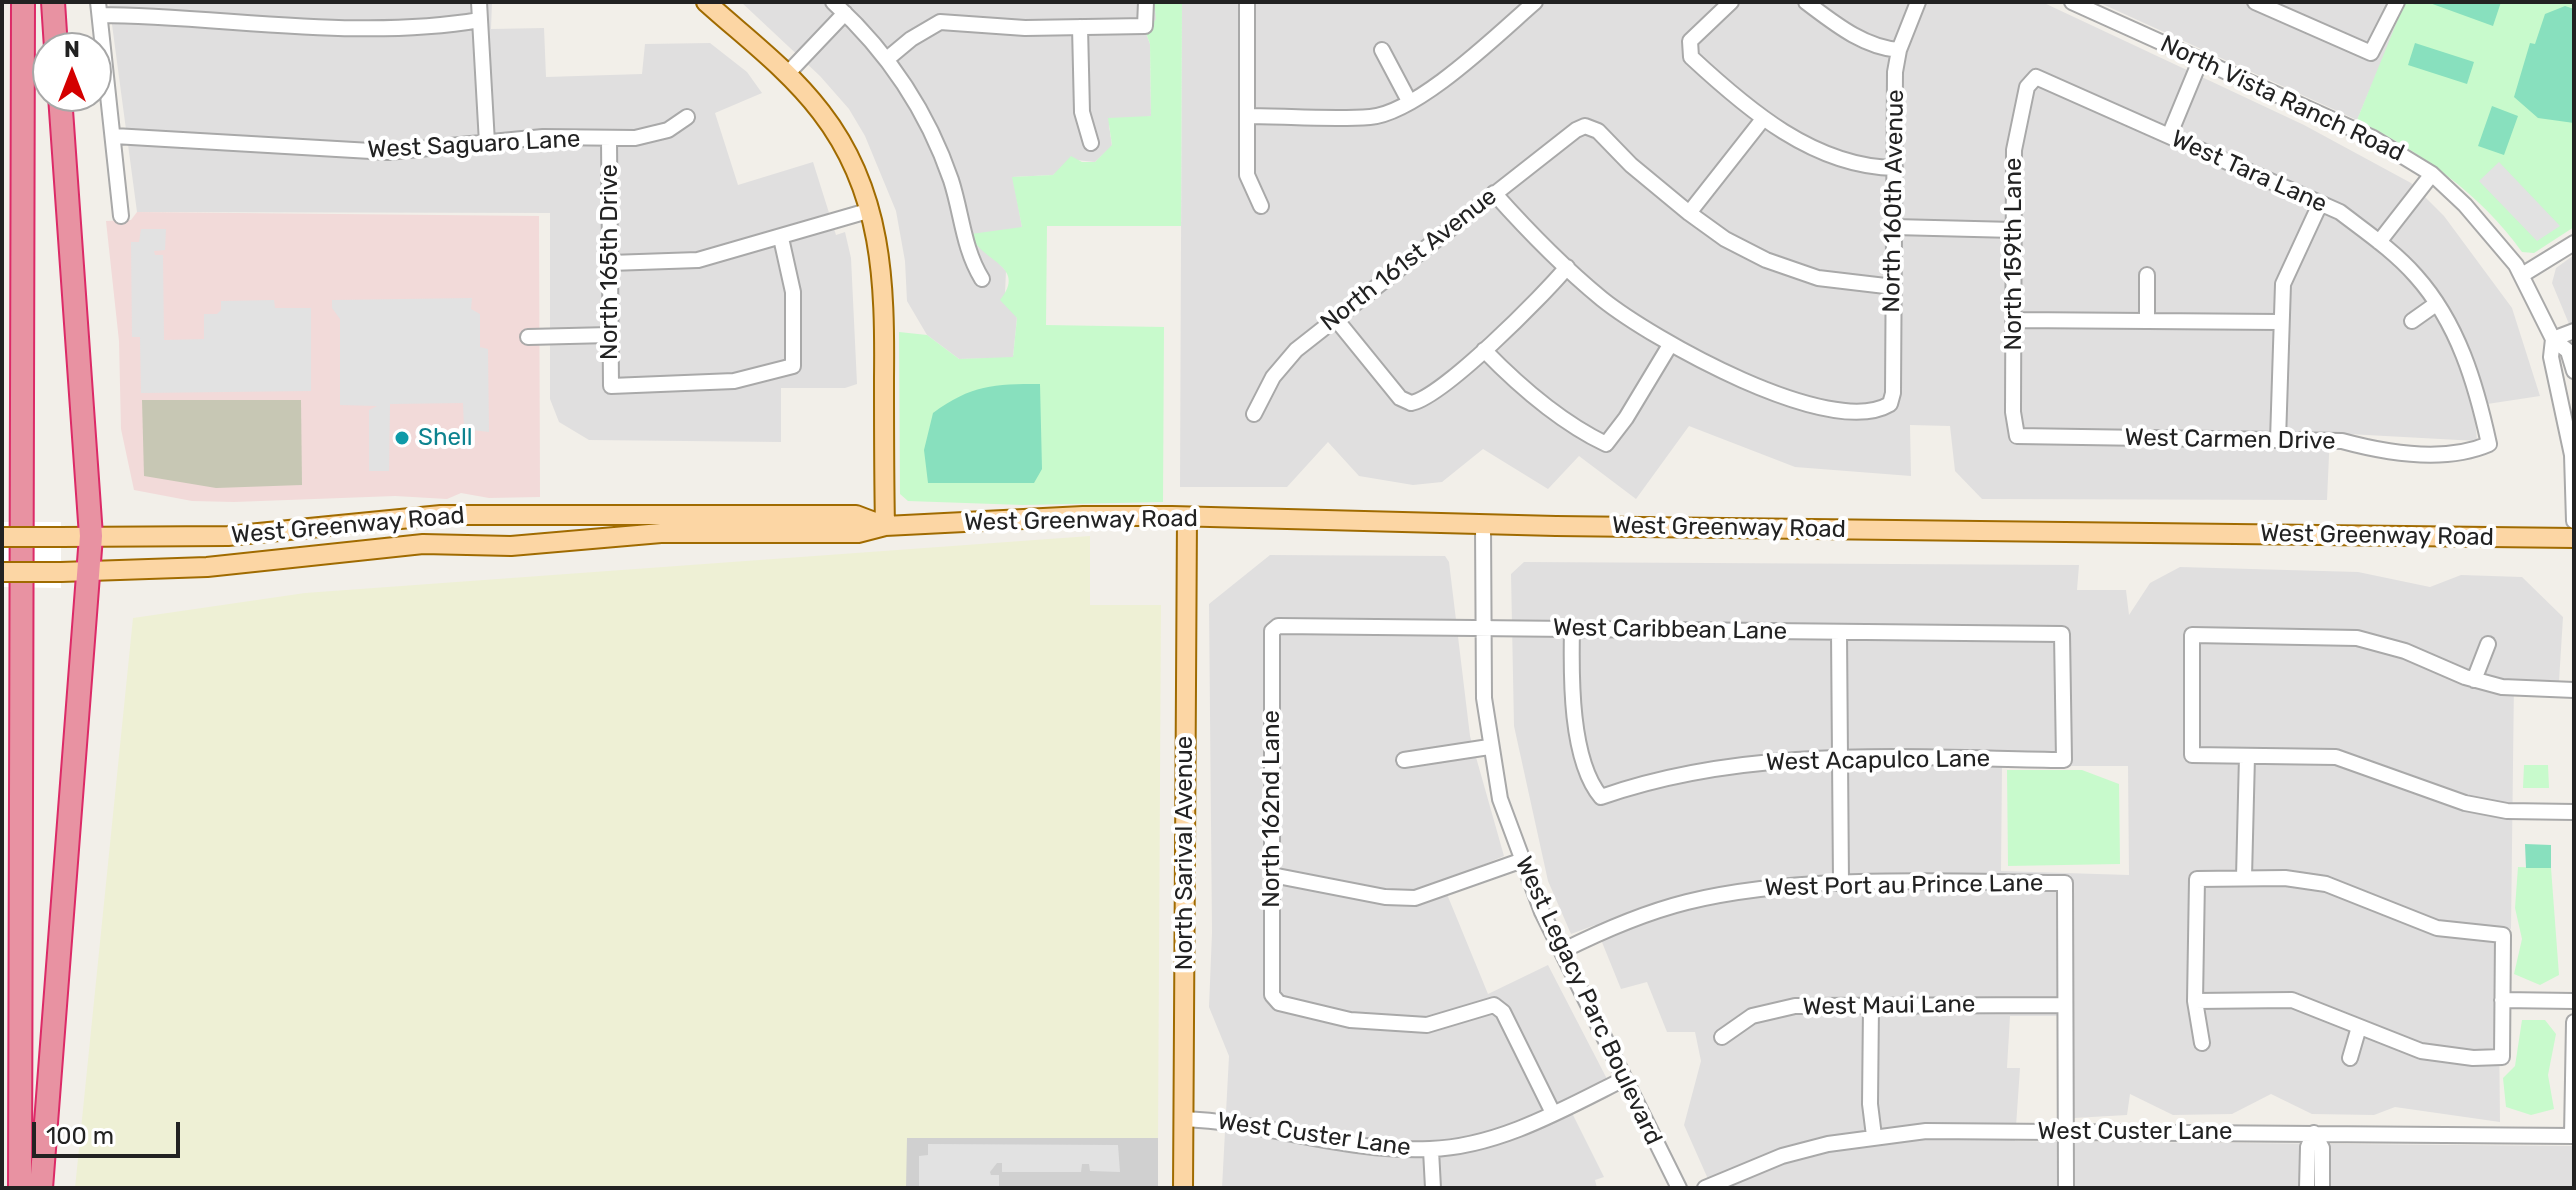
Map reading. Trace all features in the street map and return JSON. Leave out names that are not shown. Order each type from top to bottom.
[{"type":"highway","points":[[20,1188],[23,2]]},
{"type":"highway","points":[[53,2],[55,32]]},
{"type":"highway","points":[[41,1188],[91,536],[61,112]]},
{"type":"main road","points":[[706,2],[788,73],[832,128],[858,175],[871,210],[884,293],[885,526]]},
{"type":"main road","name":"West Greenway Road","points":[[2,537],[228,536],[441,515],[856,515],[885,526]]},
{"type":"main road","name":"West Greenway Road","points":[[2,572],[207,567],[423,544],[511,546],[661,533],[858,533],[885,526],[1083,516],[1483,525],[2574,538]]},
{"type":"main road","name":"North Sarival Avenue","points":[[1183,1188],[1187,517]]},
{"type":"street","points":[[479,2],[487,143]]},
{"type":"street","points":[[833,2],[887,59],[915,99],[952,182],[972,263],[982,279]]},
{"type":"street","points":[[887,59],[911,39],[940,22],[1025,28],[1145,26],[1146,2]]},
{"type":"street","points":[[1247,2],[1248,184],[1261,206]]},
{"type":"street","points":[[1247,116],[1372,117],[1409,101],[1446,77],[1535,2]]},
{"type":"street","points":[[1731,2],[1690,41],[1691,57],[1763,119],[1814,148],[1852,161],[1895,168]]},
{"type":"street","points":[[1806,2],[1860,39],[1882,48],[1899,50]]},
{"type":"street","name":"North 160th Avenue","points":[[1670,345],[1791,399],[1840,410],[1880,410],[1890,404],[1895,72],[1899,50],[1918,2]]},
{"type":"street","name":"North Vista Ranch Road","points":[[2072,2],[2100,8],[2200,61],[2373,138],[2432,174],[2465,205],[2522,275],[2553,339],[2568,351],[2574,371]]},
{"type":"street","points":[[2255,2],[2371,53],[2397,2]]},
{"type":"street","points":[[121,216],[99,8],[379,30],[425,30],[480,20]]},
{"type":"street","points":[[788,73],[845,13]]},
{"type":"street","points":[[1080,27],[1082,112],[1091,143]]},
{"type":"street","points":[[1382,50],[1409,101]]},
{"type":"street","points":[[2169,136],[2200,61]]},
{"type":"street","name":"West Tara Lane","points":[[2036,77],[2340,212],[2379,242],[2416,276],[2436,304],[2468,364],[2489,444]]},
{"type":"street","name":"North 159th Lane","points":[[2017,436],[2013,412],[2014,150],[2027,87],[2036,77]]},
{"type":"street","name":"West Saguaro Lane","points":[[114,136],[356,152],[421,151],[543,137],[609,139],[668,130],[687,117]]},
{"type":"street","points":[[1763,119],[1689,213],[1725,239],[1766,260],[1818,278],[1894,287]]},
{"type":"street","name":"North 161st Avenue","points":[[1254,414],[1285,360],[1576,130],[1585,126],[1598,131],[1631,165],[1689,213]]},
{"type":"street","name":"North 165th Drive","points":[[609,139],[611,386],[734,381],[793,366],[793,292],[781,238]]},
{"type":"street","points":[[2379,242],[2432,174]]},
{"type":"street","points":[[1484,350],[1525,389],[1586,435],[1606,444],[1626,418],[1670,345],[1603,299],[1494,193]]},
{"type":"street","points":[[2278,440],[2283,284],[2320,204]]},
{"type":"street","points":[[610,263],[698,260],[871,210]]},
{"type":"street","points":[[1894,227],[2014,230]]},
{"type":"street","points":[[2522,275],[2574,243]]},
{"type":"street","points":[[1335,318],[1410,408],[1484,350],[1540,300],[1567,267]]},
{"type":"street","points":[[2147,275],[2147,320]]},
{"type":"street","points":[[2412,321],[2436,304]]},
{"type":"street","points":[[2015,320],[2280,322]]},
{"type":"street","points":[[2553,339],[2574,331]]},
{"type":"street","points":[[528,337],[610,335]]},
{"type":"street","name":"North Vista Ranch Road","points":[[2553,339],[2551,357],[2572,455],[2574,521]]},
{"type":"street","name":"West Carmen Drive","points":[[2017,436],[2342,441],[2382,452],[2474,451],[2489,444]]},
{"type":"street","name":"West Legacy Parc Boulevard","points":[[1483,525],[1481,627],[1489,747],[1500,799],[1520,861],[1679,1188]]},
{"type":"street","name":"West Caribbean Lane","points":[[1278,626],[2062,634],[2064,760]]},
{"type":"street","name":"North 162nd Lane","points":[[1278,626],[1272,631],[1272,995],[1279,1003],[1350,1020],[1427,1025],[1494,1005],[1503,1012],[1553,1113]]},
{"type":"street","name":"West Acapulco Lane","points":[[1572,629],[1577,726],[1587,780],[1601,797],[1637,784],[1734,766],[1841,757],[2064,760]]},
{"type":"street","points":[[1839,632],[1841,884]]},
{"type":"street","points":[[2574,690],[2502,687],[2474,680],[2405,651],[2357,638],[2192,635],[2192,755],[2336,757],[2465,803],[2507,811],[2574,812]]},
{"type":"street","points":[[2474,680],[2488,644]]},
{"type":"street","points":[[1404,760],[1489,747]]},
{"type":"street","points":[[2244,877],[2247,756]]},
{"type":"street","points":[[1272,875],[1385,897],[1415,898],[1520,861]]},
{"type":"street","points":[[2195,1001],[2292,1000],[2421,1051],[2473,1058],[2502,1057],[2503,935],[2437,928],[2326,884],[2285,878],[2197,879],[2195,1001],[2202,1043]]},
{"type":"street","name":"West Port au Prince Lane","points":[[1562,951],[1635,918],[1686,902],[1767,888],[1841,884],[2065,883],[2064,1005]]},
{"type":"street","points":[[2502,1000],[2574,1001]]},
{"type":"street","points":[[2064,1005],[2066,1188]]},
{"type":"street","name":"West Maui Lane","points":[[1722,1037],[1752,1016],[1795,1006],[2064,1005]]},
{"type":"street","points":[[1871,1006],[1870,1104],[1874,1136]]},
{"type":"street","points":[[2573,1136],[2574,1022]]},
{"type":"street","points":[[2350,1058],[2359,1027]]},
{"type":"street","name":"West Custer Lane","points":[[1183,1119],[1245,1123],[1375,1147],[1431,1150],[1506,1134],[1624,1079]]},
{"type":"street","name":"West Custer Lane","points":[[1705,1188],[1782,1156],[1874,1136],[1926,1131],[2573,1136]]},
{"type":"street","points":[[2314,1133],[2322,1148],[2314,1187]]},
{"type":"street","points":[[1431,1150],[1433,1188]]},
{"type":"shaded area","points":[[109,2],[492,2],[491,29],[544,28],[546,77],[642,74],[645,44],[710,43],[747,72],[762,93],[715,113],[738,185],[813,162],[836,235],[845,232],[851,258],[857,384],[845,388],[781,388],[781,442],[589,440],[559,422],[550,399],[550,213],[137,212]]},
{"type":"shaded area","points":[[741,2],[1154,2],[1157,19],[1146,33],[1150,44],[1151,116],[1109,125],[1112,146],[1095,162],[1076,160],[1053,175],[1013,177],[1022,227],[996,260],[1006,271],[1005,293],[1017,318],[1013,358],[959,359],[927,335],[907,301],[905,261],[896,211],[865,136],[849,109],[820,76]]},
{"type":"shaded area","points":[[1182,2],[2042,2],[2304,125],[2411,183],[2444,216],[2512,308],[2540,396],[2474,406],[2477,441],[2330,433],[2327,500],[1982,499],[1955,471],[1950,426],[1910,425],[1911,476],[1795,467],[1689,426],[1636,499],[1579,456],[1548,489],[1483,449],[1442,482],[1413,485],[1359,476],[1328,442],[1287,487],[1180,487]]},
{"type":"shaded area","points":[[2098,2],[2407,2],[2357,120]]},
{"type":"shaded area","points":[[2499,162],[2560,226],[2537,241],[2479,181]]},
{"type":"shaded area","points":[[137,212],[539,216],[540,497],[489,498],[461,493],[447,499],[395,496],[234,502],[192,501],[134,490],[121,429],[119,341],[106,221],[131,220]]},
{"type":"shaded area","points":[[141,229],[166,229],[165,250],[154,251],[155,255],[163,255],[164,340],[204,339],[204,314],[217,314],[221,310],[221,301],[274,300],[275,308],[311,308],[311,391],[141,393],[140,337],[132,337],[131,242],[139,242]]},
{"type":"shaded area","points":[[2574,255],[2574,336],[2552,283],[2556,268]]},
{"type":"shaded area","points":[[472,298],[471,309],[480,314],[480,347],[488,349],[489,432],[464,429],[463,403],[390,404],[389,471],[369,471],[369,410],[377,406],[340,405],[340,319],[332,308],[332,300]]},
{"type":"shaded area","points":[[142,400],[301,400],[302,485],[216,488],[144,476]]},
{"type":"shaded area","points":[[1090,536],[1090,605],[1161,605],[1158,1138],[907,1138],[906,1188],[75,1188],[133,618],[305,593]]},
{"type":"shaded area","points":[[1270,555],[1445,556],[1449,562],[1470,736],[1504,856],[1442,882],[1488,994],[1548,965],[1607,1079],[1565,1099],[1604,1177],[1595,1180],[1597,1188],[1222,1188],[1229,1056],[1209,1007],[1212,933],[1209,604]]},
{"type":"shaded area","points":[[1524,562],[2079,565],[2077,590],[2126,590],[2129,615],[2150,583],[2180,567],[2358,572],[2430,587],[2461,575],[2522,577],[2563,617],[2559,681],[2514,681],[2511,929],[2498,926],[2500,1122],[2395,1107],[2374,1115],[2312,1114],[2271,1094],[2232,1114],[2173,1115],[2130,1094],[2127,1115],[2074,1118],[2072,1016],[2010,1016],[2007,1068],[2020,1068],[2015,1141],[2574,1146],[2574,1188],[1712,1188],[1684,1125],[1701,1061],[1695,1032],[1667,1032],[1647,982],[1621,989],[1595,925],[1571,934],[1548,881],[1514,726],[1511,574]],"holes":[[[2002,766],[2128,766],[2129,875],[2001,871]]]},
{"type":"shaded area","points":[[906,1138],[1158,1138],[1158,1188],[906,1188]]},
{"type":"shaded area","points":[[928,1144],[1118,1145],[1120,1172],[1090,1171],[1089,1164],[1082,1164],[1081,1172],[1002,1172],[1002,1163],[997,1163],[990,1172],[991,1175],[999,1175],[999,1188],[919,1188],[919,1156],[928,1155]]},
{"type":"green space","points":[[1154,2],[1182,2],[1181,226],[1047,226],[1046,325],[1164,327],[1163,502],[1023,505],[908,501],[900,494],[899,332],[927,335],[959,359],[1013,357],[1017,318],[1000,300],[1009,279],[999,264],[975,243],[971,234],[1022,227],[1012,177],[1053,175],[1071,156],[1082,162],[1095,162],[1112,145],[1108,118],[1151,116],[1150,44],[1146,33],[1156,19]]},
{"type":"green space","points":[[2405,2],[2574,2],[2574,227],[2534,253],[2522,252],[2488,211],[2426,160],[2357,120]]},
{"type":"green space","points":[[2427,2],[2501,2],[2493,26]]},
{"type":"green space","points":[[2565,6],[2574,9],[2574,123],[2538,118],[2514,97],[2530,43],[2535,44],[2545,14]]},
{"type":"green space","points":[[2415,43],[2474,62],[2467,84],[2408,65]]},
{"type":"green space","points":[[2492,106],[2518,116],[2504,155],[2478,146]]},
{"type":"green space","points":[[1040,384],[1042,469],[1034,483],[928,483],[924,450],[933,413],[959,397],[984,388]]},
{"type":"green space","points":[[2524,765],[2548,765],[2549,788],[2523,788]]},
{"type":"green space","points":[[2007,770],[2082,770],[2119,784],[2120,864],[2008,866]]},
{"type":"green space","points":[[2525,844],[2551,845],[2551,868],[2526,868]]},
{"type":"green space","points":[[2518,867],[2551,868],[2559,975],[2540,985],[2514,974],[2522,939],[2515,908]]},
{"type":"green space","points":[[2522,1020],[2545,1020],[2556,1034],[2548,1075],[2554,1109],[2531,1115],[2506,1107],[2503,1078],[2515,1066]]},
{"type":"pier","points":[[2,522],[61,522],[61,588],[2,587]]},
{"type":"place","name":"Shell","points":[[402,438]]}]
